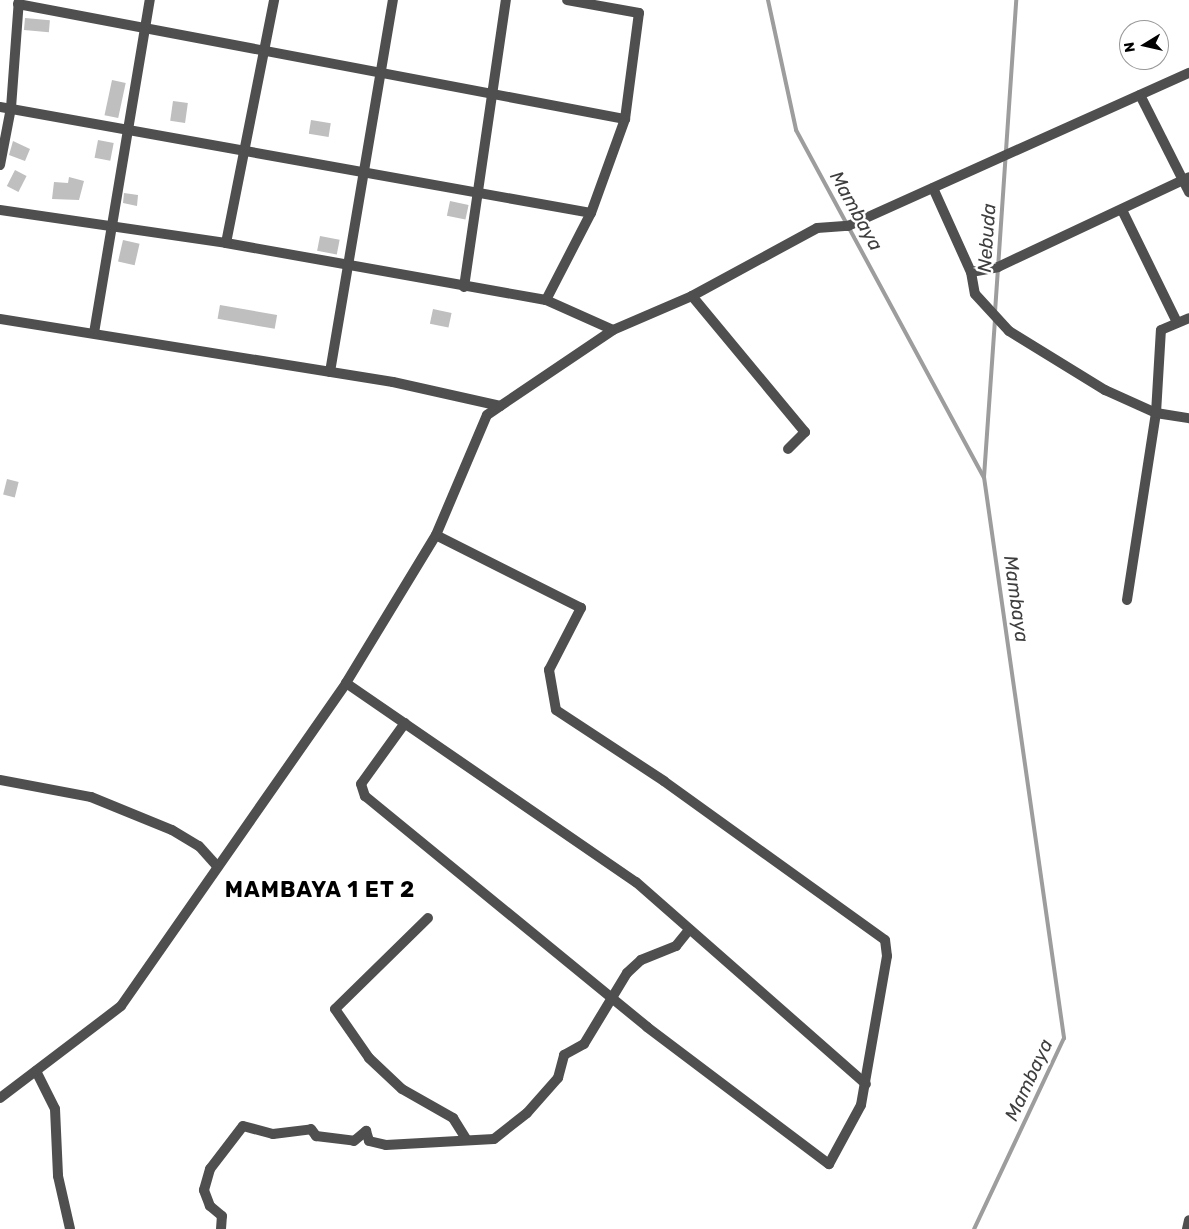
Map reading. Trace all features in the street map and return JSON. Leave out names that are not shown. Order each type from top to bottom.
[{"type":"street","points":[[94,333],[150,0]]},
{"type":"street","points":[[226,243],[247,149],[274,0]]},
{"type":"street","points":[[330,372],[378,72],[393,0]]},
{"type":"street","points":[[464,287],[481,190],[506,0]]},
{"type":"street","points":[[546,300],[590,213],[626,119],[640,13],[567,0]]},
{"type":"street","points":[[0,165],[12,108],[19,2],[266,49],[494,97],[626,119]]},
{"type":"street","points":[[0,1098],[121,1006],[346,683],[436,535],[487,415],[613,330],[692,296],[817,228],[848,226],[1189,73]]},
{"type":"street","points":[[1140,95],[1186,179],[1189,192]]},
{"type":"street","points":[[0,107],[129,127],[481,190],[590,213]]},
{"type":"street","points":[[971,272],[989,271],[1040,244],[1123,212],[1186,179]]},
{"type":"street","points":[[933,188],[971,272],[975,294],[1009,331],[1105,390],[1156,413],[1189,418]]},
{"type":"street","points":[[0,210],[226,243],[464,287],[546,300],[613,330]]},
{"type":"street","points":[[1123,212],[1177,322]]},
{"type":"street","points":[[692,296],[805,432],[788,449]]},
{"type":"street","points":[[1127,600],[1156,413],[1161,330],[1189,318]]},
{"type":"street","points":[[0,319],[330,372],[500,406]]},
{"type":"street","points":[[405,723],[361,784],[365,796],[611,996],[829,1164],[861,1105],[887,956],[885,940],[664,780],[556,710],[549,670],[580,608],[436,535]]},
{"type":"street","points":[[346,683],[636,882],[866,1084]]},
{"type":"street","points":[[0,780],[91,797],[172,830],[199,846],[218,867]]},
{"type":"street","points":[[428,918],[335,1009],[369,1058],[402,1089],[452,1118],[466,1140]]},
{"type":"street","points":[[221,1229],[222,1216],[210,1206],[204,1190],[210,1169],[243,1126],[273,1134],[310,1128],[316,1136],[354,1141],[366,1131],[369,1141],[386,1145],[494,1139],[527,1113],[558,1078],[564,1055],[584,1044],[611,996],[641,960],[676,946],[689,930]]},
{"type":"street","points":[[36,1070],[55,1109],[58,1176],[70,1229]]},
{"type":"street","points":[[1187,1229],[1189,1220]]},
{"type":"building","points":[[25,18],[50,20],[49,32],[24,30]]},
{"type":"building","points":[[112,80],[126,83],[118,118],[105,115]]},
{"type":"building","points":[[173,101],[188,103],[185,123],[170,121]]},
{"type":"building","points":[[311,120],[331,123],[329,137],[309,134]]},
{"type":"building","points":[[98,140],[114,143],[110,161],[95,158]]},
{"type":"building","points":[[13,141],[30,149],[25,161],[9,155]]},
{"type":"building","points":[[15,170],[27,176],[18,192],[7,186]]},
{"type":"building","points":[[69,177],[84,181],[79,200],[52,199],[54,182],[68,183]]},
{"type":"building","points":[[124,193],[138,195],[137,206],[123,203]]},
{"type":"building","points":[[450,201],[469,205],[465,220],[447,216]]},
{"type":"building","points":[[320,236],[340,240],[337,255],[317,251]]},
{"type":"building","points":[[123,240],[140,244],[135,265],[118,261]]},
{"type":"building","points":[[220,305],[277,315],[275,329],[218,319]]},
{"type":"building","points":[[433,309],[452,313],[448,328],[430,324]]},
{"type":"building","points":[[7,479],[19,482],[15,497],[3,495]]},
{"type":"waterway","name":"Mambaya","points":[[768,0],[796,130],[984,477],[1064,1038],[974,1229]]},
{"type":"waterway","name":"Nebuda","points":[[995,312],[1016,0]]},
{"type":"waterway","name":"Nebuda","points":[[984,477],[995,319]]},
{"type":"district","name":"MAMBAYA 1 ET 2","points":[[320,890]]}]
